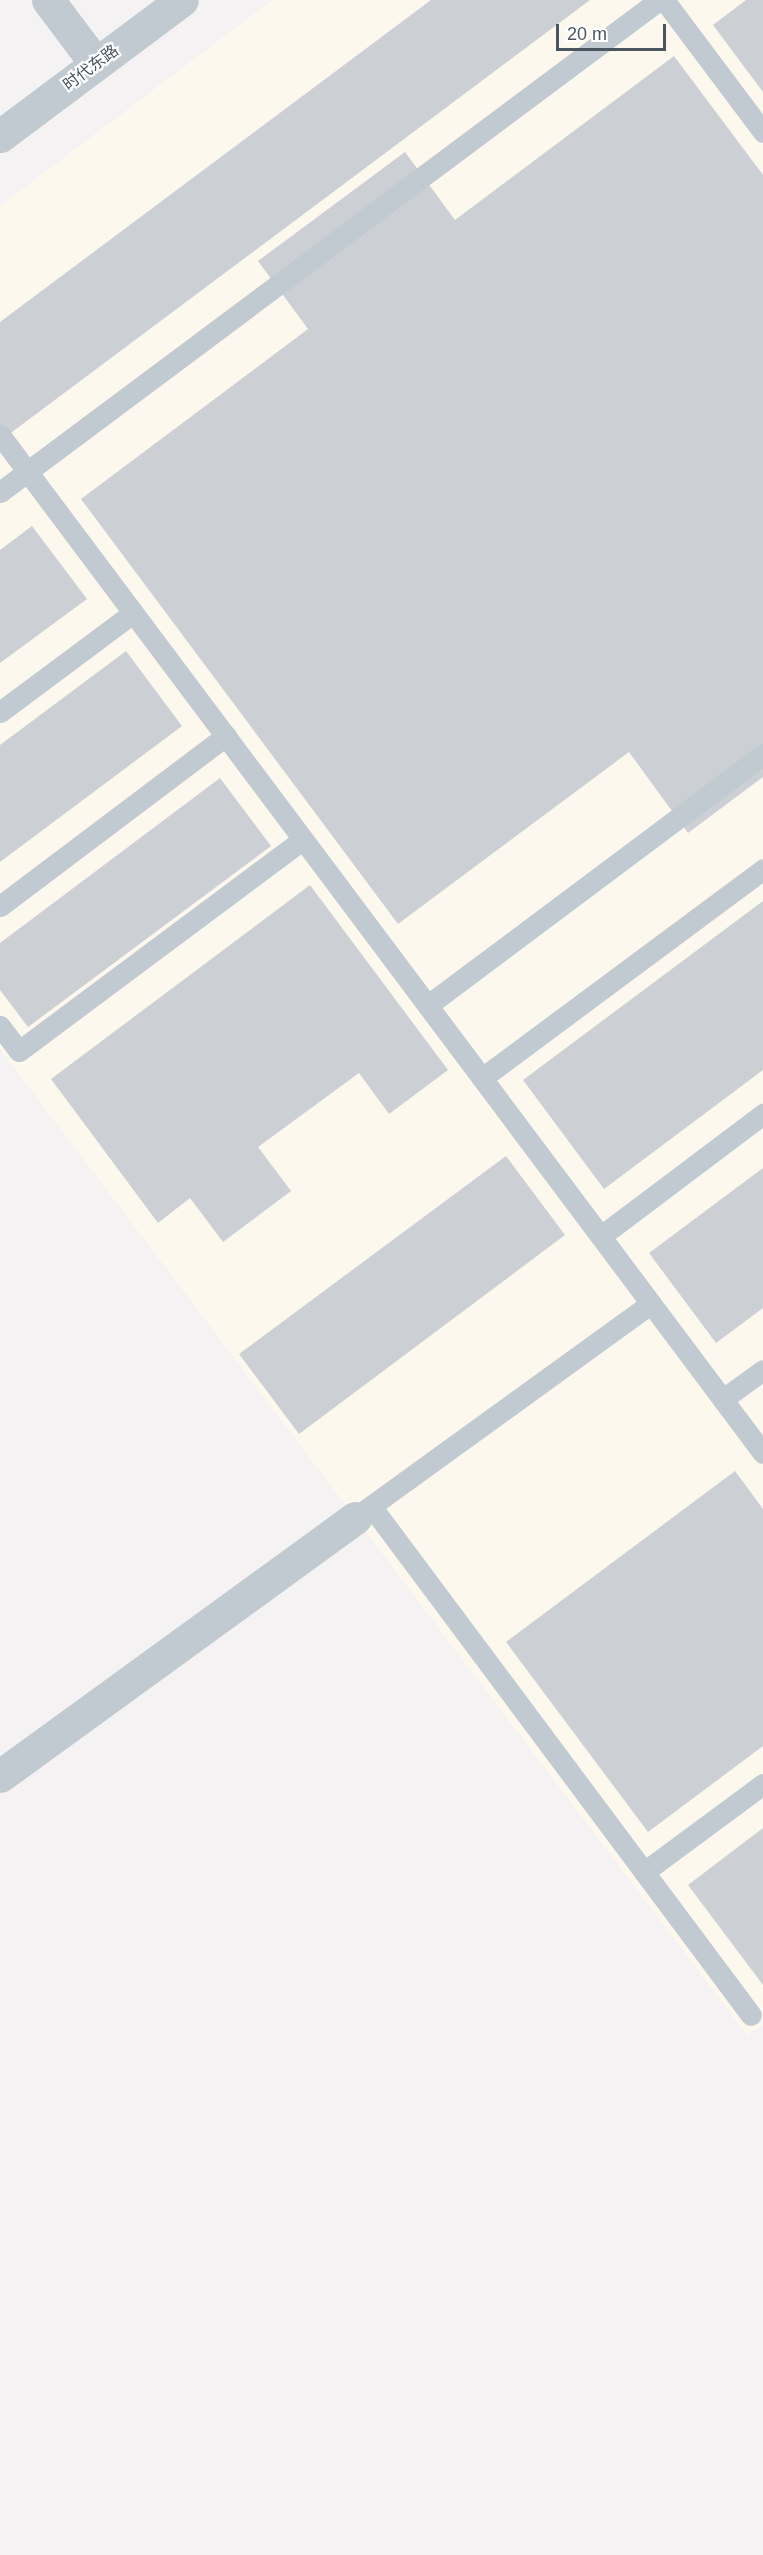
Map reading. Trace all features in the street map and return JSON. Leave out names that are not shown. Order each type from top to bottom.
[{"type":"street","points":[[48,0],[96,64]]},
{"type":"street","name":"时代东路","points":[[0,135],[182,0]]},
{"type":"street","points":[[0,1776],[363,1512]]},
{"type":"lane","points":[[0,492],[659,0]]},
{"type":"lane","points":[[664,0],[763,132]]},
{"type":"lane","points":[[0,435],[763,1452]]},
{"type":"lane","points":[[0,712],[133,613]]},
{"type":"lane","points":[[0,906],[226,736]]},
{"type":"lane","points":[[428,1005],[763,754]]},
{"type":"lane","points":[[0,1026],[19,1052],[303,839]]},
{"type":"lane","points":[[482,1078],[763,869]]},
{"type":"lane","points":[[601,1236],[763,1114]]},
{"type":"lane","points":[[651,1303],[363,1512],[645,1872],[751,2015]]},
{"type":"lane","points":[[723,1399],[763,1370]]},
{"type":"lane","points":[[645,1872],[763,1784]]},
{"type":"shaded area","points":[[272,0],[763,0],[763,2025],[747,2035],[0,1049],[0,206]]},
{"type":"building","points":[[431,0],[590,0],[0,441],[0,322]]},
{"type":"building","points":[[746,0],[763,0],[763,92],[713,25]]},
{"type":"building","points":[[674,56],[763,175],[763,777],[688,833],[629,752],[398,924],[81,499],[308,329],[258,261],[405,152],[455,220]]},
{"type":"building","points":[[32,526],[87,599],[0,663],[0,550]]},
{"type":"building","points":[[126,651],[182,726],[0,862],[0,745]]},
{"type":"building","points":[[220,778],[271,846],[28,1027],[0,990],[0,943]]},
{"type":"building","points":[[310,885],[448,1070],[389,1114],[359,1073],[258,1147],[291,1191],[223,1242],[190,1198],[158,1223],[51,1079]]},
{"type":"building","points":[[763,901],[763,1070],[604,1189],[523,1080]]},
{"type":"building","points":[[506,1156],[565,1235],[299,1434],[239,1354]]},
{"type":"building","points":[[763,1168],[763,1308],[716,1343],[649,1253]]},
{"type":"building","points":[[735,1471],[763,1509],[763,1746],[648,1832],[506,1642]]},
{"type":"building","points":[[763,1828],[763,1985],[688,1885]]}]
